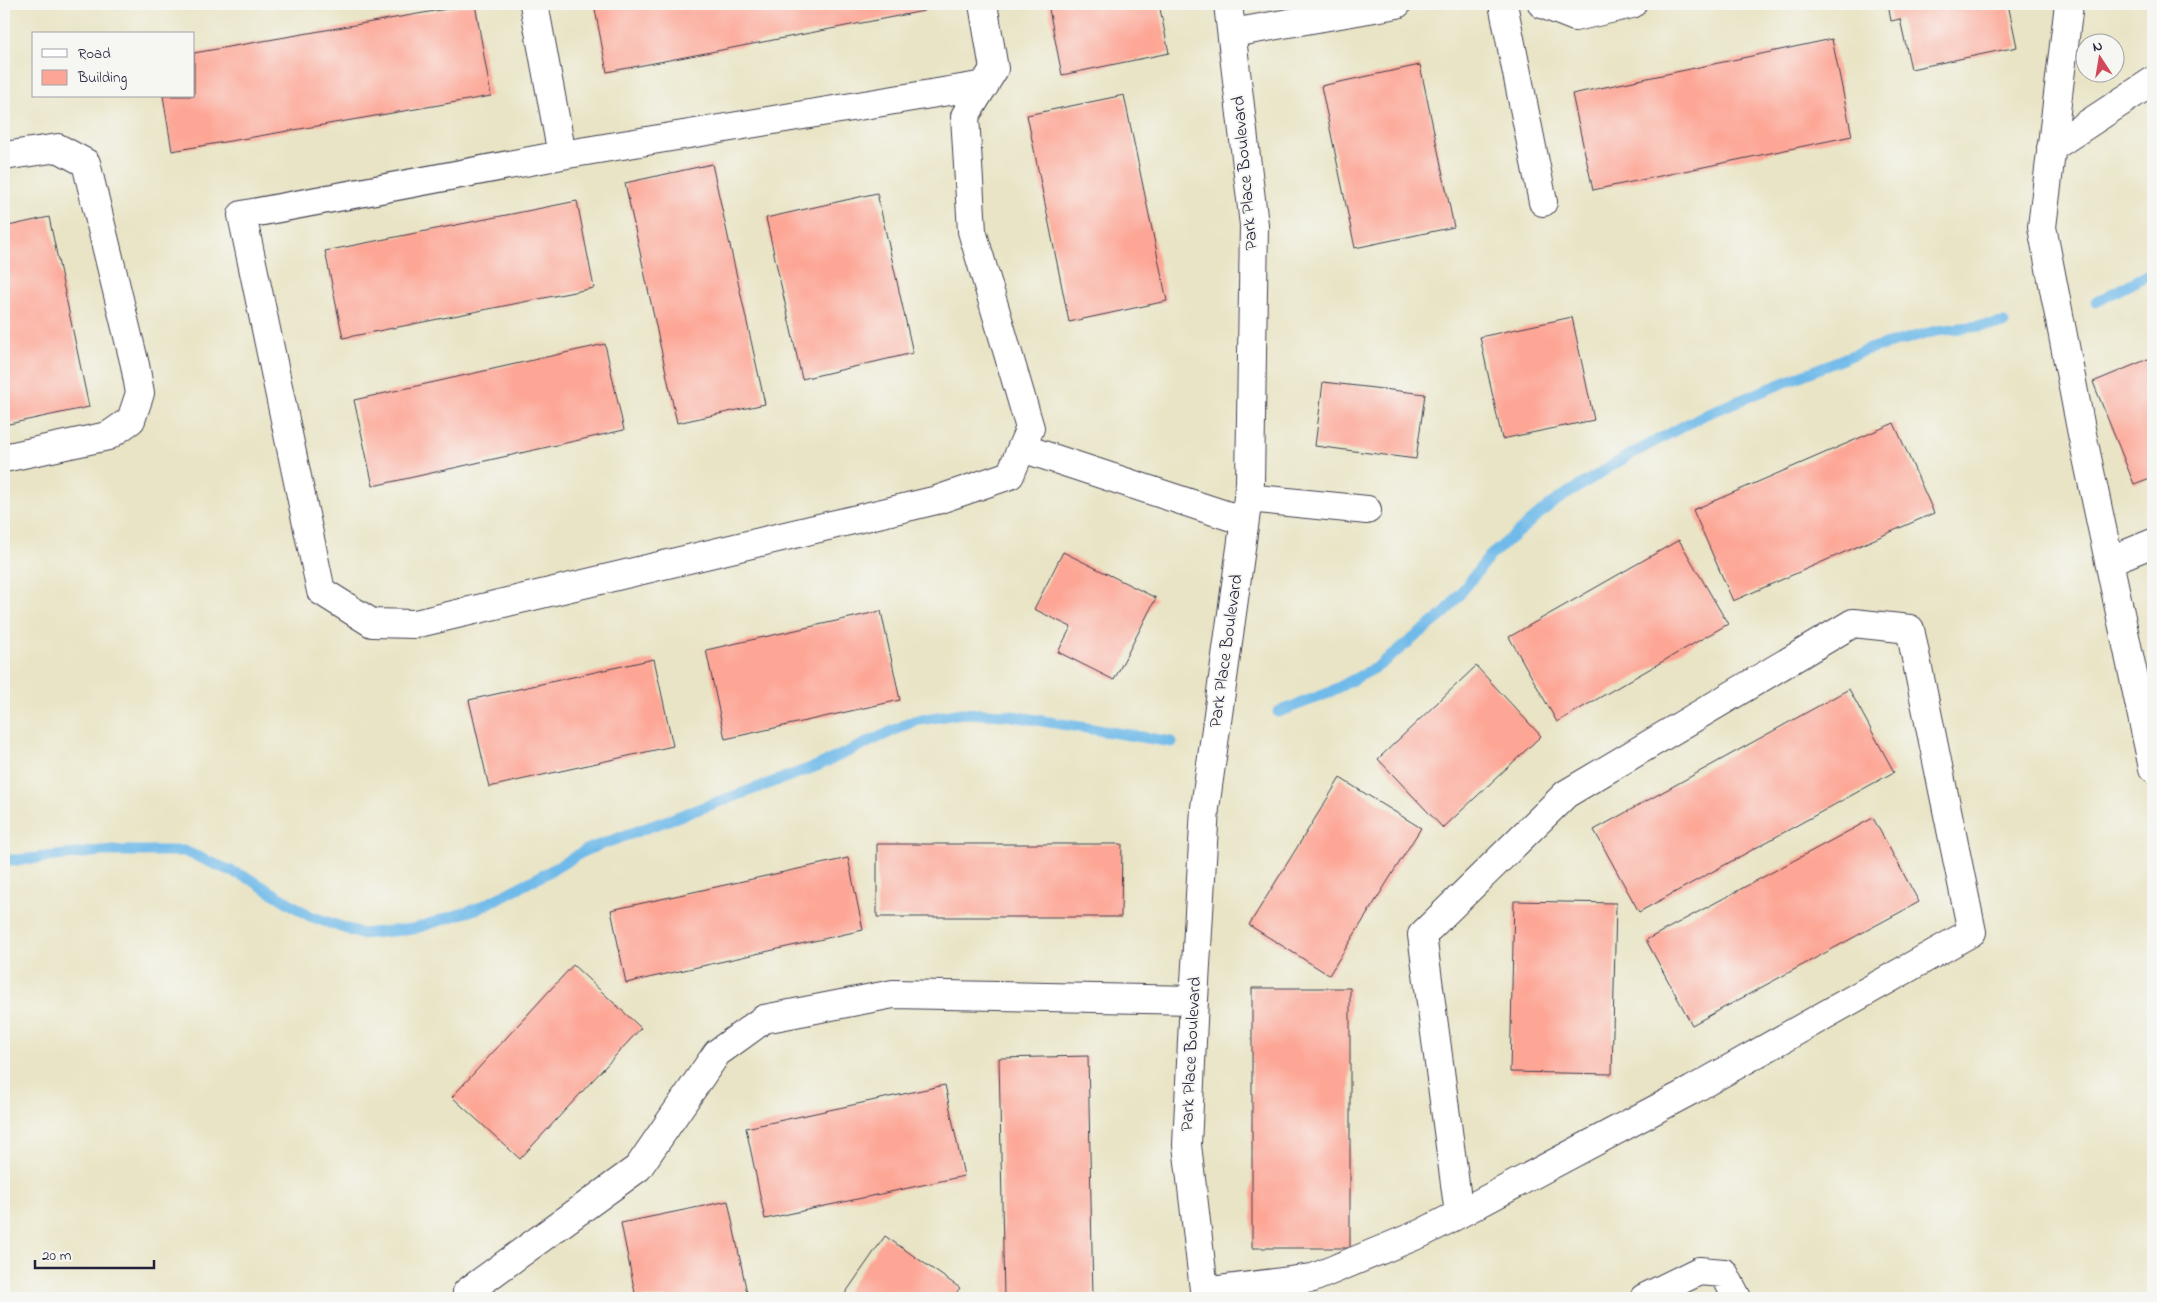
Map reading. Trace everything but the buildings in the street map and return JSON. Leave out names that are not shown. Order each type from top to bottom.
[{"type":"street","points":[[534,4],[562,156]]},
{"type":"street","points":[[983,4],[994,69],[985,85],[965,116],[972,231],[1030,428],[1010,475],[937,500],[416,624],[372,623],[320,591],[242,215],[562,156],[985,85]]},
{"type":"street","name":"Park Place Boulevard","points":[[1205,1295],[1187,1145],[1194,1000],[1205,808],[1250,483],[1254,225],[1228,4]]},
{"type":"street","points":[[1232,33],[1397,4]]},
{"type":"street","points":[[1503,4],[1543,202]]},
{"type":"street","points":[[1542,4],[1575,18],[1632,4]]},
{"type":"street","points":[[2069,4],[2042,227],[2109,561],[2145,686],[2153,768]]},
{"type":"street","points":[[2052,148],[2153,81]]},
{"type":"street","points":[[4,156],[58,148],[86,164],[136,365],[140,393],[131,420],[108,436],[4,458]]},
{"type":"street","points":[[1022,448],[1246,509],[1367,510]]},
{"type":"street","points":[[2109,561],[2153,543]]},
{"type":"street","points":[[1205,1295],[1313,1278],[1422,1234],[1692,1090],[1972,932],[1910,628],[1854,623],[1566,794],[1422,935],[1458,1214]]},
{"type":"street","points":[[469,1298],[467,1292],[638,1168],[717,1052],[764,1019],[893,994],[1194,1000]]},
{"type":"street","points":[[1644,1298],[1699,1270],[1724,1273],[1737,1298]]},
{"type":"waterway","points":[[2096,302],[2153,272]]},
{"type":"waterway","points":[[1278,712],[1326,694],[1377,667],[1444,614],[1490,556],[1551,504],[1624,458],[1706,414],[1865,350],[1936,331],[2004,323]]},
{"type":"waterway","points":[[4,860],[102,851],[184,851],[250,879],[310,916],[361,934],[413,929],[479,908],[547,873],[586,850],[817,766],[914,721],[962,713],[1006,715],[1172,742]]}]
